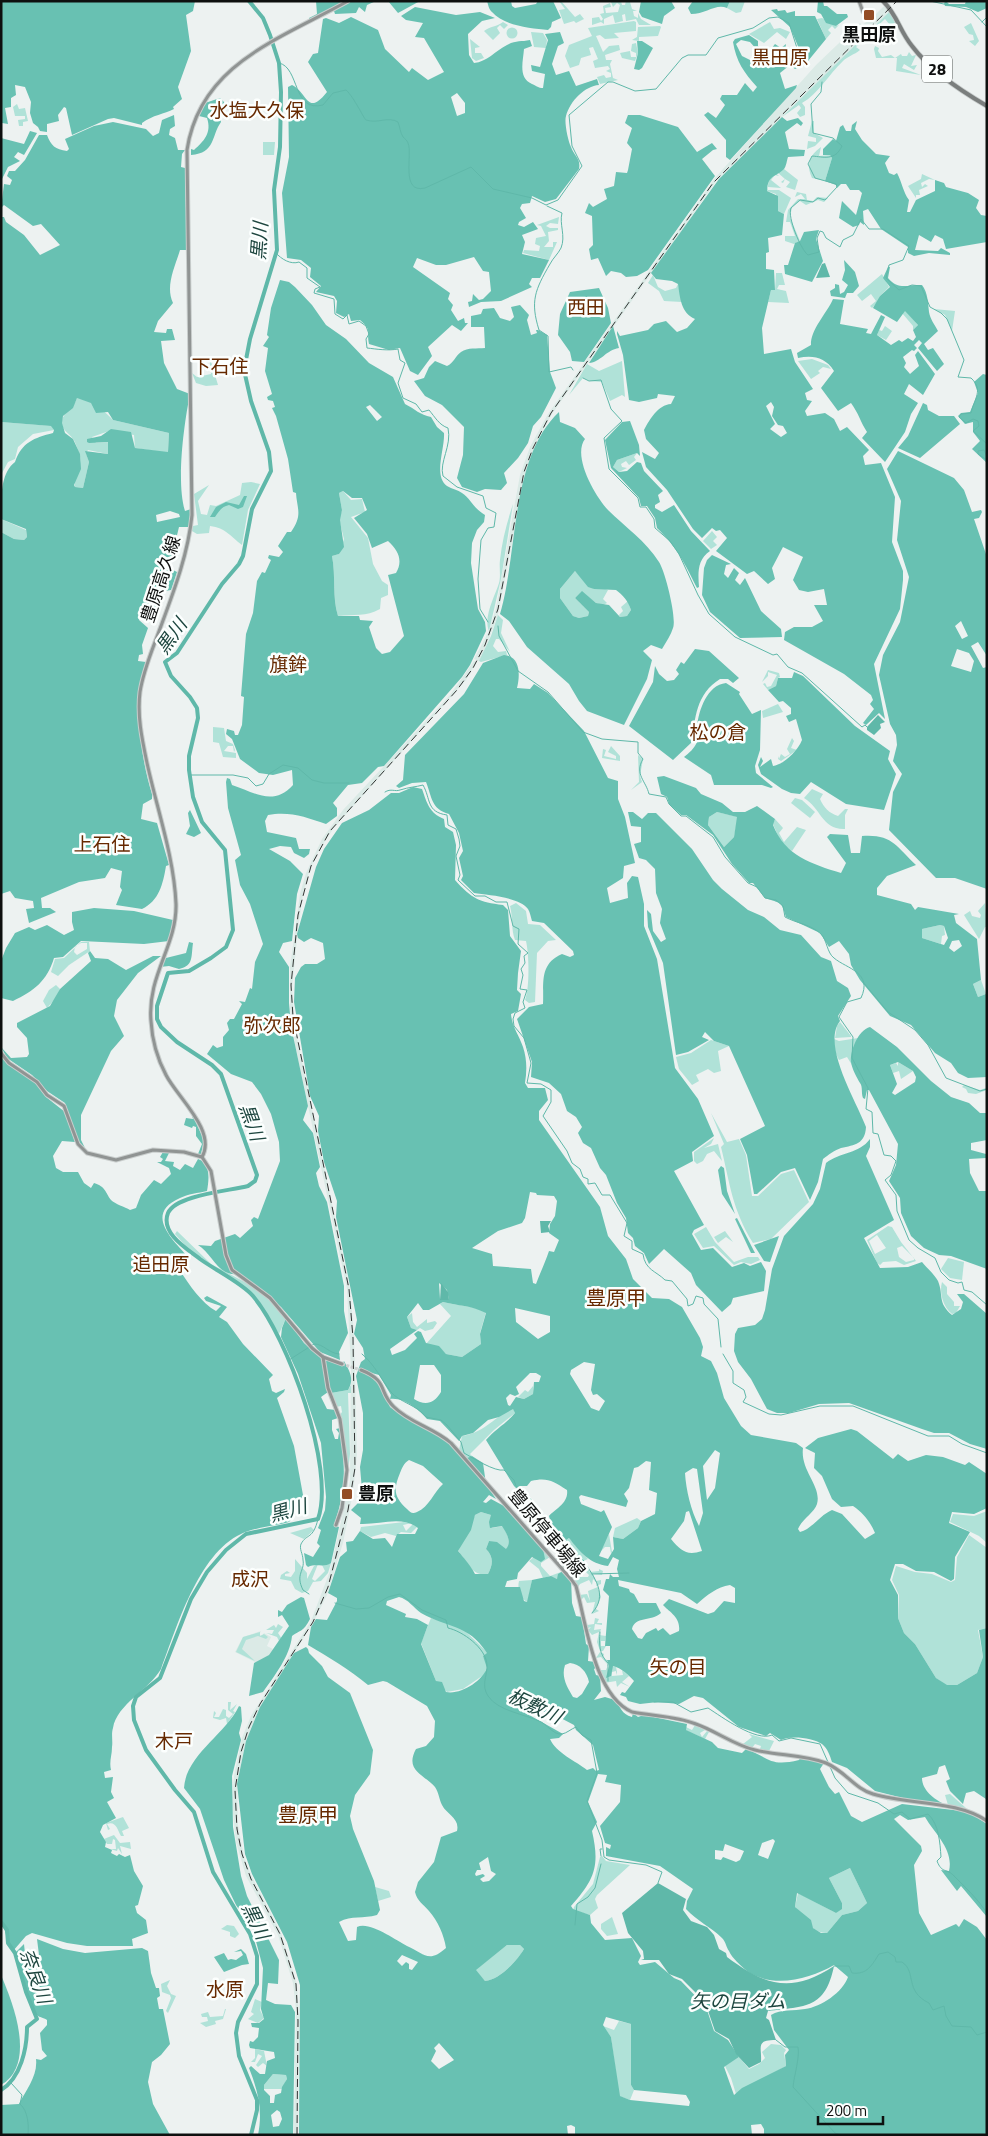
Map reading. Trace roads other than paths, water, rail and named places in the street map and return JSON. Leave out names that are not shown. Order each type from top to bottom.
[{"type":"main road","name":"豊原高久線","points":[[202,1157],[206,1148],[203,1133],[194,1115],[164,1071],[157,1054],[151,1029],[150,1007],[153,981],[170,938],[176,906],[173,874],[141,736],[139,703],[146,663],[183,561],[192,515],[187,159],[189,139],[200,107],[216,84],[238,63],[348,1]]},
{"type":"main road","points":[[860,1],[863,12]]},
{"type":"main road","name":"28","points":[[883,1],[896,15],[903,33],[915,50],[963,92],[987,106]]},
{"type":"main road","points":[[1,1053],[9,1063],[37,1082],[47,1095],[64,1106],[78,1144],[87,1153],[116,1160],[153,1150],[184,1152],[202,1157],[210,1167],[228,1260],[232,1270],[270,1298],[312,1348],[323,1357],[342,1364]]},
{"type":"main road","points":[[323,1357],[328,1388],[340,1419],[347,1470],[342,1508],[336,1525]]},
{"type":"main road","name":"豊原停車場線","points":[[361,1370],[379,1380],[395,1408],[438,1432],[451,1444],[571,1579],[576,1586],[602,1681],[626,1709],[693,1723],[756,1751],[801,1756],[820,1761],[840,1769],[861,1789],[870,1794],[904,1801],[964,1809],[987,1821]]},
{"type":"water","points":[[825,263],[830,277],[816,278],[822,264]]},
{"type":"water","points":[[878,715],[885,722],[880,724],[881,728],[874,735],[867,730],[867,727]]},
{"type":"water","points":[[540,1221],[551,1221],[548,1226],[550,1232],[541,1233]]},
{"type":"water","points":[[441,1283],[448,1292],[449,1300],[440,1300]]},
{"type":"water","name":"矢の目ダム","points":[[658,1883],[686,1899],[683,1910],[691,1921],[707,1927],[714,1935],[719,1949],[726,1953],[727,1957],[754,1975],[779,1983],[792,1983],[819,1975],[834,1966],[825,1990],[812,2003],[793,2008],[768,2011],[766,2018],[769,2020],[776,2040],[762,2043],[761,2062],[749,2068],[736,2054],[729,2039],[715,2031],[705,2002],[682,1979],[669,1974],[659,1960],[641,1960],[644,1959],[643,1951],[628,1933],[622,1913]]},
{"type":"waterway","name":"黒川","points":[[249,1],[263,18],[270,35],[279,63],[281,92],[280,147],[274,190],[277,250],[250,339],[244,370],[251,401],[269,452],[271,471],[252,509],[243,556],[239,564],[222,584],[177,653],[165,662],[171,676],[190,697],[197,708],[198,718],[189,756],[193,797],[202,822],[225,850],[233,930],[226,947],[211,958],[189,971],[168,973],[157,1006],[157,1019],[161,1027],[177,1042],[212,1065],[221,1074],[257,1175],[255,1181],[248,1186],[181,1202],[168,1213],[168,1227],[171,1234],[182,1245],[248,1291],[266,1315],[280,1341],[305,1403],[320,1468],[322,1496],[318,1519],[246,1534],[226,1550],[207,1572],[191,1599],[160,1678],[136,1697],[133,1706],[134,1720],[146,1750],[175,1790],[194,1812],[213,1872],[250,1934],[257,1956],[257,1984],[238,2022],[236,2033],[239,2056],[257,2100],[257,2110],[251,2135]]},
{"type":"waterway","points":[[930,1],[971,10],[987,27]]},
{"type":"waterway","points":[[279,63],[286,66],[301,96],[313,106],[323,105],[333,93],[346,90],[366,120],[394,120],[398,122],[402,135],[408,142],[410,179],[412,185],[417,188],[425,188],[471,167],[493,189],[532,198],[546,205],[558,200],[582,166],[572,146],[569,115],[608,82],[613,82],[635,91],[656,89],[682,58],[688,55],[706,55],[718,38],[753,28],[769,18],[778,17],[789,23],[797,48]]},
{"type":"waterway","points":[[982,22],[987,17]]},
{"type":"waterway","points":[[822,82],[821,92],[811,104],[813,133],[833,138],[842,146],[833,156],[812,156],[808,164],[815,178],[836,184],[837,187],[825,200],[818,198],[813,202],[800,200],[791,208],[791,218],[798,240],[808,255],[819,252],[817,238],[820,231],[823,232],[826,238],[840,247],[843,240],[853,235],[861,219],[869,229],[883,229],[909,246],[903,260],[889,265],[886,278],[899,290],[912,285],[921,286],[930,307],[947,319],[964,360],[958,377],[971,378],[975,382],[978,391],[971,413],[961,414],[959,417],[966,423],[973,419],[978,421],[979,426],[973,431],[987,444]]},
{"type":"waterway","points":[[547,206],[562,213],[563,235],[560,250],[551,262],[538,289],[535,303],[536,320],[539,330],[548,336],[549,372],[571,367],[573,370]]},
{"type":"waterway","points":[[276,253],[286,261],[299,262],[307,268],[307,278],[320,287],[315,289],[314,293],[334,299],[335,314],[343,319],[347,315],[349,324],[359,321],[366,326],[369,334],[366,339],[367,348],[398,349],[400,360],[405,363],[398,383],[403,398],[416,404],[422,412],[429,410],[440,423],[448,428],[449,435],[442,471],[443,476],[457,487],[483,496],[486,508],[496,513],[494,527],[488,528],[481,540],[478,579],[480,609],[488,622]]},
{"type":"waterway","points":[[583,378],[589,381],[601,380],[611,409],[622,421],[604,438],[609,469],[638,498],[640,507],[646,507],[654,519],[655,528],[670,541],[679,554],[709,614],[735,637],[773,655],[777,654],[788,667],[802,673],[862,727],[865,725],[867,727]]},
{"type":"waterway","points":[[987,457],[984,450],[978,451],[978,454],[987,460]]},
{"type":"waterway","points":[[498,626],[499,636],[518,671],[548,692],[583,732],[602,739],[638,742],[638,753],[643,759],[640,773],[649,794],[666,797],[669,804],[681,816],[686,816],[713,837],[725,857],[748,883],[757,887],[765,898],[776,900],[783,906],[785,917],[809,926],[821,934],[832,956],[857,972],[861,977],[864,982],[861,998],[847,1002],[839,1017],[853,1037],[852,1058],[868,1088],[866,1109],[872,1112],[873,1133],[878,1134],[884,1155],[891,1156],[896,1161],[891,1175],[885,1180],[896,1195],[897,1211],[909,1240],[935,1258],[941,1272],[949,1280],[958,1283],[962,1282],[964,1290],[972,1292],[987,1305]]},
{"type":"waterway","points":[[190,775],[233,775],[248,778],[256,786],[263,784],[269,774],[283,765],[298,768],[312,780],[324,783],[349,783]]},
{"type":"waterway","points":[[385,792],[423,785],[432,808],[447,815],[448,825],[456,829],[460,846],[456,856],[460,875],[458,880],[475,896],[485,896],[496,902],[507,902],[513,926],[519,929],[518,944],[528,953],[524,956],[525,963],[521,969],[523,975],[520,989],[527,990],[523,1002],[525,1008],[515,1013],[513,1019],[514,1026],[524,1038],[531,1063],[527,1083],[541,1084],[551,1090],[551,1102],[543,1116],[567,1151],[572,1163],[580,1169],[583,1177],[588,1179],[588,1184],[595,1183],[602,1195],[610,1195],[627,1223],[624,1236],[632,1241],[632,1249],[643,1254],[648,1267],[665,1280],[672,1281],[687,1299],[688,1306],[693,1304],[696,1296],[703,1298],[704,1304],[718,1319],[721,1347]]},
{"type":"waterway","points":[[863,982],[888,1012],[915,1030],[928,1045],[946,1078],[980,1091],[987,1089]]},
{"type":"waterway","points":[[289,1360],[314,1344],[321,1345],[339,1354]]},
{"type":"waterway","points":[[362,1354],[371,1363],[394,1395],[418,1409],[426,1417],[441,1420],[461,1442],[464,1453],[490,1467],[504,1470],[514,1480],[516,1486],[532,1500],[549,1527],[576,1560],[583,1560],[595,1579],[600,1593],[597,1606],[592,1613]]},
{"type":"waterway","points":[[723,1354],[733,1371],[733,1383],[744,1390],[746,1397],[743,1402],[769,1414],[781,1415],[820,1406],[853,1406],[928,1436],[949,1436],[962,1444],[987,1453]]},
{"type":"waterway","name":"板敷川","points":[[309,1594],[303,1590],[300,1580],[303,1564],[301,1544],[312,1533],[318,1519]]},
{"type":"waterway","points":[[592,1574],[629,1573]]},
{"type":"waterway","name":"板敷川","points":[[335,1603],[356,1609],[369,1608],[388,1597],[400,1594],[422,1610],[446,1620],[448,1628],[473,1641],[486,1659],[485,1688],[492,1701],[505,1709],[539,1721],[559,1734],[576,1727],[582,1735],[591,1740],[597,1773],[587,1801],[602,1840],[604,1857],[609,1860],[646,1865],[662,1872],[658,1883]]},
{"type":"waterway","points":[[600,1632],[600,1649],[608,1663],[608,1681]]},
{"type":"waterway","points":[[654,1702],[673,1702],[691,1712],[708,1708],[748,1732],[757,1735],[772,1735],[779,1741],[791,1738],[820,1744],[835,1778],[848,1793],[878,1803],[894,1814],[902,1812],[910,1819],[928,1814],[932,1818],[935,1823],[940,1846],[941,1857],[937,1861],[939,1865],[963,1884],[987,1913]]},
{"type":"waterway","name":"板敷川","points":[[601,1856],[600,1849],[602,1849]]},
{"type":"waterway","points":[[575,1925],[577,1904],[588,1897],[595,1888],[601,1864]]},
{"type":"waterway","name":"奈良川","points":[[1,1922],[7,1930],[8,1943],[15,1953],[26,1992],[37,2019],[27,2027],[22,2062],[14,2078],[1,2090]]},
{"type":"waterway","points":[[834,1966],[849,1966],[852,1973],[862,1972],[869,1968],[879,1954],[888,1952],[895,1957],[896,1962],[902,1962],[906,1966],[916,1993],[929,2003],[933,2010],[944,2006],[946,2016],[952,2026],[971,2027],[977,2035],[987,2032]]},
{"type":"waterway","points":[[776,2040],[785,2047],[798,2047],[798,2061],[793,2087],[835,2133],[841,2135]]},
{"type":"waterway","points":[[11,2083],[22,2095],[20,2104],[26,2114],[28,2135]]},
{"type":"tunnel","points":[[342,1364],[361,1370]]},
{"type":"railway","points":[[297,2135],[298,2021],[296,1984],[280,1934],[251,1879],[242,1854],[237,1829],[235,1790],[241,1752],[249,1727],[260,1704],[313,1622],[328,1587],[348,1510],[355,1468],[353,1338],[349,1289],[293,1017],[291,985],[298,915],[311,866],[330,831],[457,690],[473,668],[485,645],[498,609],[524,472],[533,448],[551,413],[713,183],[897,1]]},
{"type":"place","name":"黒田原","points":[[869,15]]},
{"type":"place","name":"豊原","points":[[347,1494]]},
{"type":"district","name":"黒田原","points":[[780,57]]},
{"type":"district","name":"水塩大久保","points":[[257,110]]},
{"type":"district","name":"西田","points":[[586,307]]},
{"type":"district","name":"下石住","points":[[220,366]]},
{"type":"district","name":"旗鉾","points":[[288,664]]},
{"type":"district","name":"松の倉","points":[[718,732]]},
{"type":"district","name":"上石住","points":[[102,844]]},
{"type":"district","name":"弥次郎","points":[[272,1025]]},
{"type":"district","name":"追田原","points":[[161,1264]]},
{"type":"district","name":"豊原甲","points":[[616,1298]]},
{"type":"district","name":"成沢","points":[[250,1579]]},
{"type":"district","name":"矢の目","points":[[678,1667]]},
{"type":"district","name":"木戸","points":[[174,1741]]},
{"type":"district","name":"豊原甲","points":[[308,1815]]},
{"type":"district","name":"水原","points":[[225,1989]]}]
